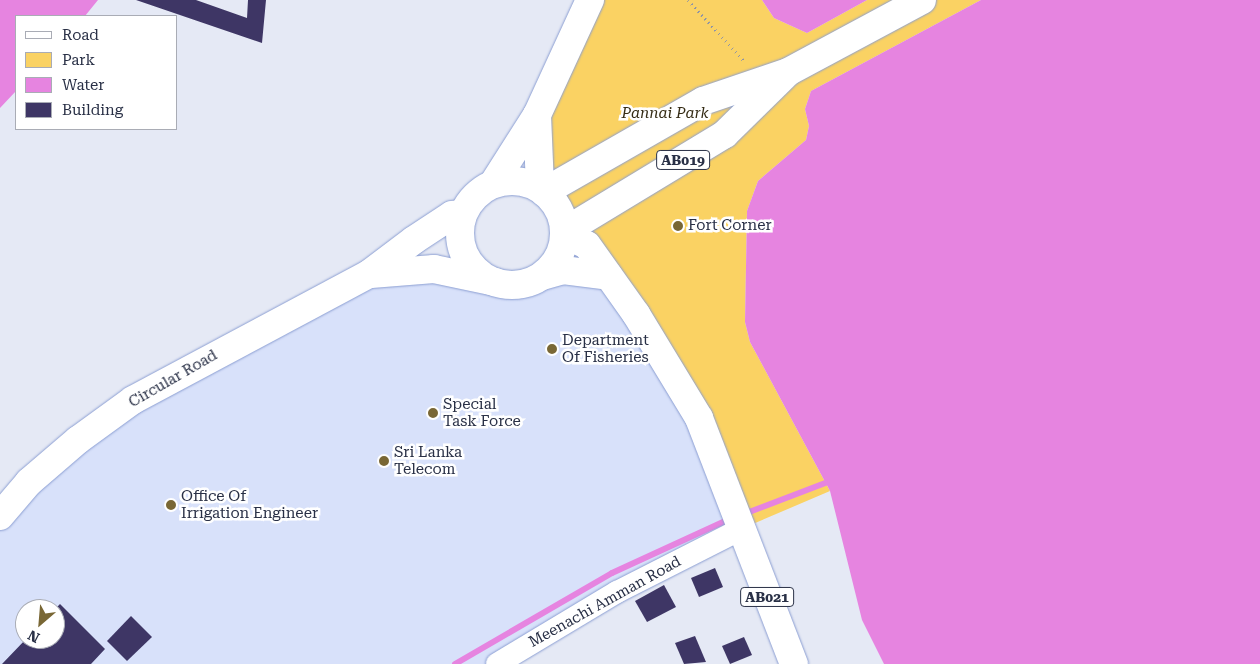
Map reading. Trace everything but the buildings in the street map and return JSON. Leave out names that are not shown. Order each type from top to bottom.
[{"type":"main road","points":[[493,184],[537,115],[590,0]]},
{"type":"main road","name":"AB019","points":[[542,190],[703,101],[788,72],[922,0]]},
{"type":"main road","name":"AB019","points":[[564,233],[725,134],[788,72]]},
{"type":"main road","points":[[537,115],[542,190]]},
{"type":"main road","points":[[493,184],[517,181],[542,190],[555,203],[564,233],[554,264],[542,276]]},
{"type":"main road","name":"Circular Road","points":[[0,516],[64,452],[133,400],[369,274],[422,235],[463,214],[480,191],[493,184]]},
{"type":"main road","points":[[463,214],[460,241],[465,255],[478,271],[495,282]]},
{"type":"main road","name":"AB021","points":[[564,233],[587,245],[699,418],[794,664]]},
{"type":"main road","name":"Circular Road","points":[[369,274],[434,268],[517,285],[563,270],[608,276]]},
{"type":"street","name":"Meenachi Amman Road","points":[[498,664],[738,520]]},
{"type":"path","points":[[688,0],[740,53],[755,83]]},
{"type":"shaded area","name":"Sri Lanka Telecom","points":[[555,271],[587,271],[636,314],[741,529],[497,664],[0,664],[0,516],[78,440],[369,274],[517,285]]},
{"type":"green space","name":"Pannai Park","points":[[590,0],[762,0],[774,18],[807,33],[867,0],[981,0],[811,91],[805,109],[809,126],[806,140],[758,181],[747,211],[745,322],[750,342],[830,491],[741,529],[699,418],[565,231],[555,203],[544,192],[538,135]]},
{"type":"water","points":[[0,0],[98,0],[86,15],[15,15],[15,92],[0,108]]},
{"type":"water","points":[[762,0],[867,0],[807,33],[774,18]]},
{"type":"water","points":[[981,0],[1260,0],[1260,664],[884,664],[862,620],[830,491],[750,342],[745,322],[747,211],[758,181],[806,140],[809,126],[805,109],[811,91]]},
{"type":"waterway","points":[[744,514],[825,483]]},
{"type":"waterway","points":[[455,664],[612,573],[727,520]]},
{"type":"place","name":"Fort Corner","points":[[678,226]]},
{"type":"place","name":"Department Of Fisheries","points":[[552,349]]},
{"type":"place","name":"Special Task Force","points":[[433,413]]},
{"type":"place","name":"Sri Lanka Telecom","points":[[384,461]]},
{"type":"place","name":"Office Of Irrigation Engineer","points":[[171,505]]}]
